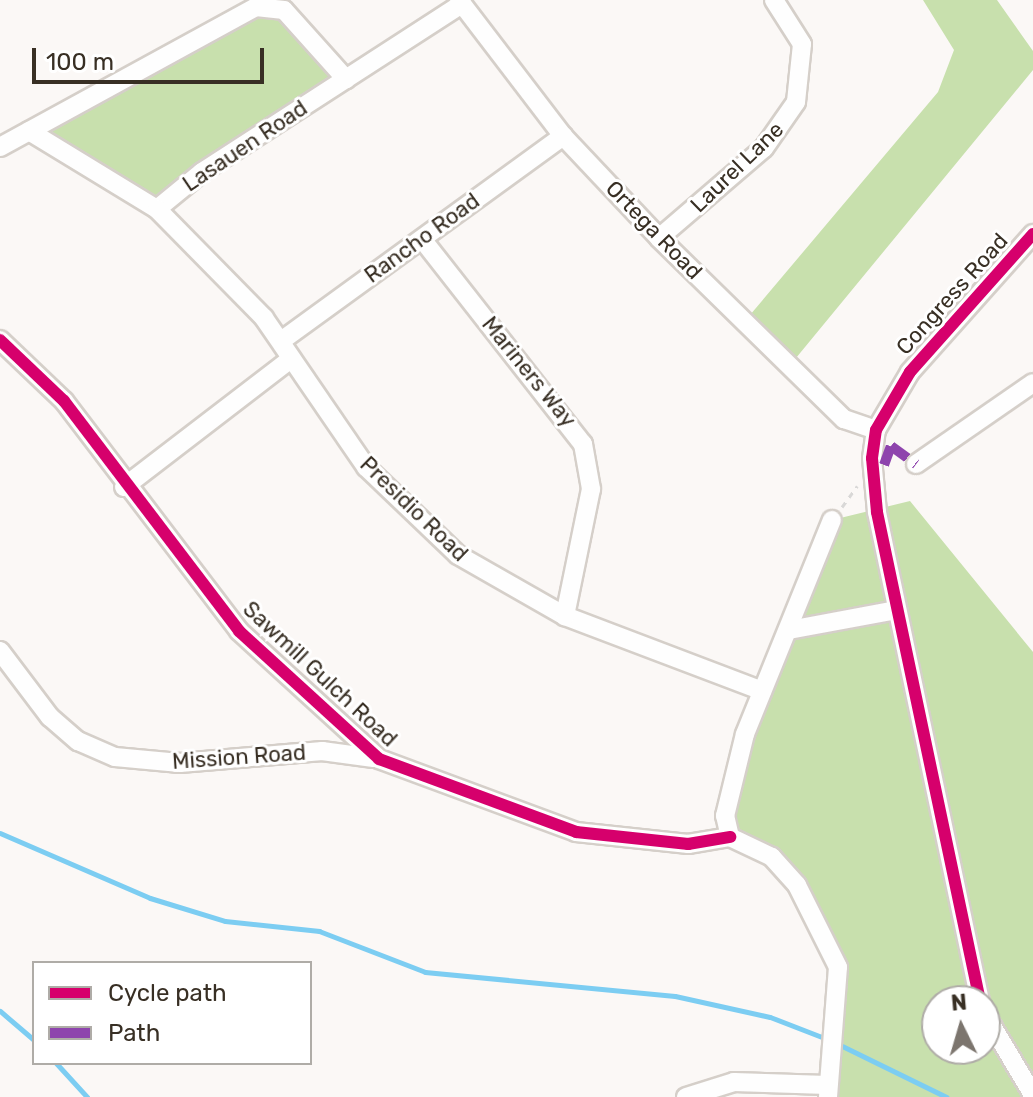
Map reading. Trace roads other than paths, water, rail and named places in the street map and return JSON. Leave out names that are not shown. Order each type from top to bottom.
[{"type":"street","name":"Laurel Lane","points":[[659,238],[764,148],[796,102],[802,44],[774,0]]},
{"type":"street","name":"Ortega Road","points":[[460,2],[563,136],[659,238],[844,419],[876,430]]},
{"type":"street","name":"Lasauen Road","points":[[157,209],[460,2]]},
{"type":"street","points":[[0,147],[266,5],[284,10],[346,79]]},
{"type":"street","points":[[29,131],[157,209]]},
{"type":"street","name":"Rancho Road","points":[[281,341],[563,136]]},
{"type":"street","name":"Presidio Road","points":[[157,209],[208,254],[281,341],[351,449],[426,526],[489,576],[565,616],[762,691]]},
{"type":"street","name":"Congress Road","points":[[977,985],[897,610],[865,476],[876,430],[935,338],[1033,234]]},
{"type":"street","name":"Mariners Way","points":[[422,239],[583,444],[591,489],[565,616]]},
{"type":"street","name":"Sawmill Gulch Road","points":[[0,340],[64,401],[124,487],[239,631],[379,759],[546,826],[688,844],[730,837]]},
{"type":"street","points":[[124,487],[291,359]]},
{"type":"street","points":[[916,464],[1033,383]]},
{"type":"street","points":[[686,1097],[734,1082],[827,1091],[839,1018],[838,967],[797,885],[772,857],[730,837],[729,785],[762,691],[832,520]]},
{"type":"street","points":[[789,630],[897,610]]},
{"type":"street","name":"Mission Road","points":[[0,651],[50,717],[78,741],[115,757],[180,763],[303,751],[379,759]]},
{"type":"street","points":[[303,751],[325,734],[321,707]]},
{"type":"street","points":[[1001,1041],[1033,1095]]},
{"type":"waterway","points":[[0,833],[150,898],[225,921],[319,931],[425,972],[675,996],[770,1017],[827,1039]]},
{"type":"waterway","points":[[0,1011],[32,1038]]},
{"type":"waterway","points":[[836,1043],[946,1097]]},
{"type":"waterway","points":[[58,1065],[87,1097]]}]
